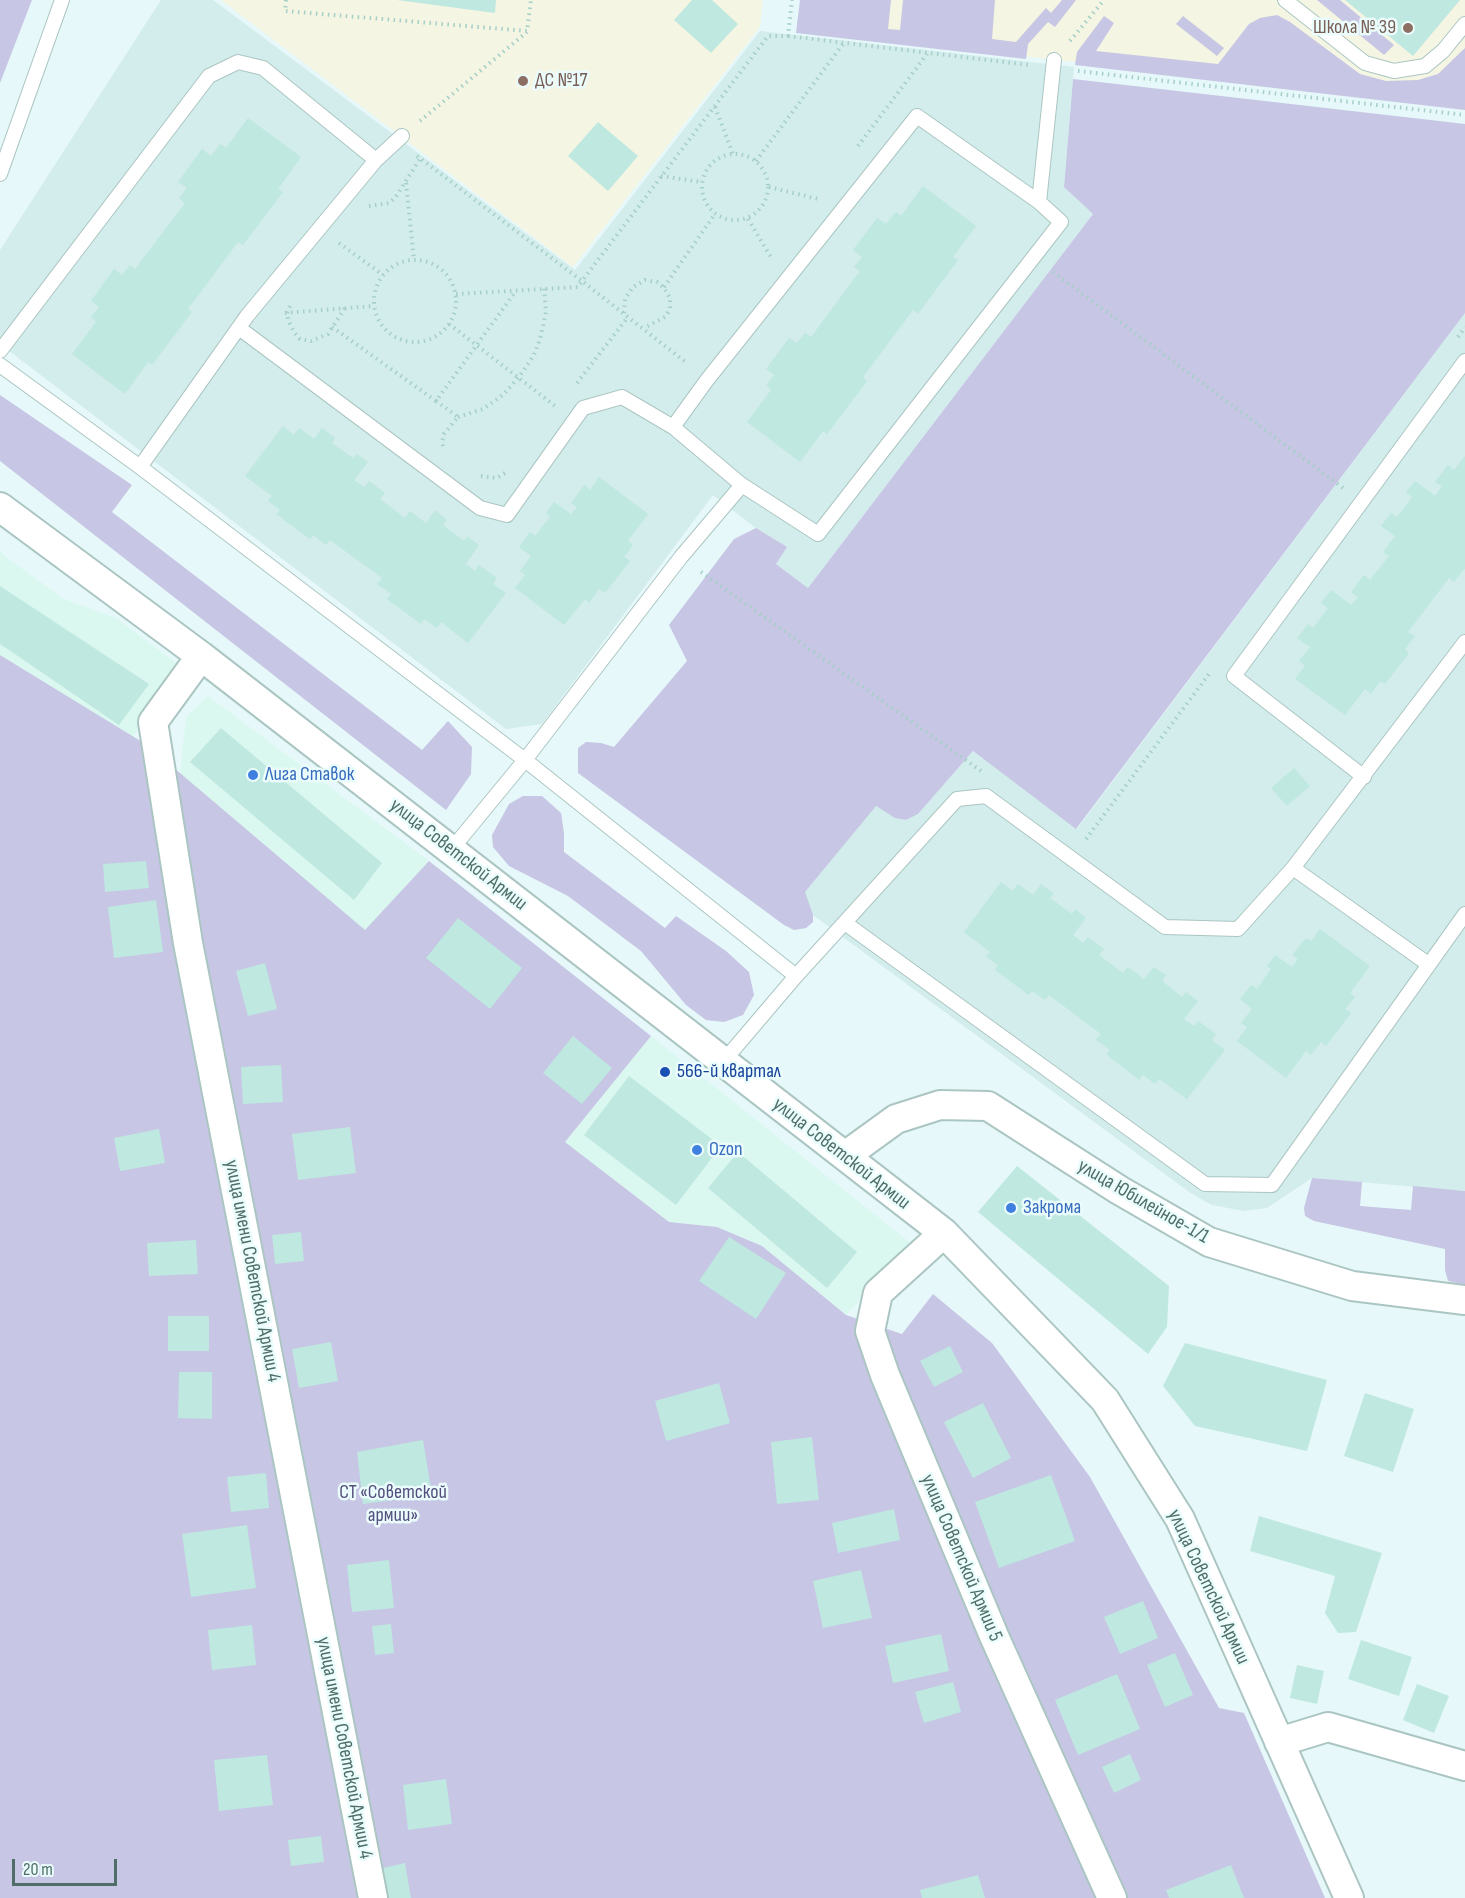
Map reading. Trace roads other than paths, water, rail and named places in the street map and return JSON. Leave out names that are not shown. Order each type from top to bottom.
[{"type":"street","name":"улица Советской Армии","points":[[0,507],[201,656],[722,1063],[944,1233],[1105,1400],[1180,1519],[1349,1898]]},
{"type":"street","name":"улица имени Советской Армии 4","points":[[201,656],[153,722],[188,943],[373,1898]]},
{"type":"street","name":"улица Юбилейное-1/1","points":[[844,1156],[896,1119],[940,1105],[988,1106],[1119,1190],[1209,1242],[1352,1286],[1465,1300]]},
{"type":"street","name":"улица Советской Армии 5","points":[[944,1233],[878,1293],[870,1331],[885,1376],[994,1636],[1112,1898]]},
{"type":"street","points":[[1279,1742],[1328,1726],[1465,1766]]},
{"type":"lane","points":[[0,174],[62,0]]},
{"type":"lane","points":[[1285,0],[1365,63],[1394,71],[1425,66],[1443,51],[1465,24]]},
{"type":"lane","points":[[0,351],[209,76],[238,62],[263,68],[376,160]]},
{"type":"lane","points":[[1039,202],[1054,64]]},
{"type":"lane","points":[[238,328],[480,508],[507,515],[583,408],[622,397],[673,427],[741,485],[818,534],[1061,222],[1039,202],[917,116],[707,380],[673,427]]},
{"type":"lane","points":[[0,133],[12,142]]},
{"type":"lane","points":[[140,467],[247,316],[376,160],[399,139]]},
{"type":"lane","points":[[1364,777],[1234,676],[1465,361]]},
{"type":"lane","points":[[0,365],[140,467],[525,760],[796,976]]},
{"type":"lane","points":[[451,850],[525,760],[681,557],[741,485]]},
{"type":"lane","points":[[722,1063],[796,976],[957,799],[986,796],[1165,927],[1238,929],[1293,868],[1465,642]]},
{"type":"lane","points":[[1293,868],[1428,964]]},
{"type":"lane","points":[[845,923],[1205,1184],[1272,1185],[1465,914]]},
{"type":"place","name":"Школа № 39","points":[[1408,28]]},
{"type":"place","name":"ДС №17","points":[[523,81]]},
{"type":"place","name":"Лига Ставок","points":[[253,775]]},
{"type":"place","name":"566-й квартал","points":[[665,1072]]},
{"type":"place","name":"Ozon","points":[[697,1150]]},
{"type":"place","name":"Закрома","points":[[1011,1208]]},
{"type":"park label","name":"СТ «Советской армии»","points":[[393,1504]]}]
